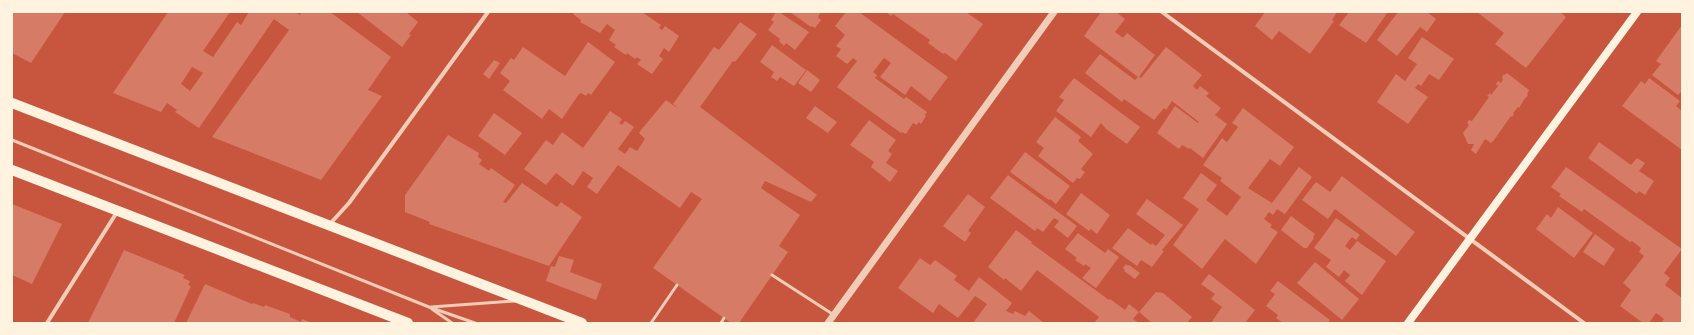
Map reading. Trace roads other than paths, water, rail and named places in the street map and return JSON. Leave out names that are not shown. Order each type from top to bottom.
[{"type":"main road","points":[[1408,323],[1637,12]]},
{"type":"main road","points":[[12,104],[582,323]]},
{"type":"main road","points":[[12,170],[408,323]]},
{"type":"street","points":[[329,225],[349,202],[488,12]]},
{"type":"street","points":[[828,323],[1054,12]]},
{"type":"street","points":[[1162,12],[1584,323]]},
{"type":"street","points":[[47,323],[118,211]]},
{"type":"lane","points":[[12,140],[429,307],[475,323]]},
{"type":"lane","points":[[772,275],[834,315]]},
{"type":"lane","points":[[651,323],[677,285]]},
{"type":"lane","points":[[429,307],[525,301]]},
{"type":"lane","points":[[429,307],[452,323]]},
{"type":"lane","points":[[721,323],[724,318]]}]
